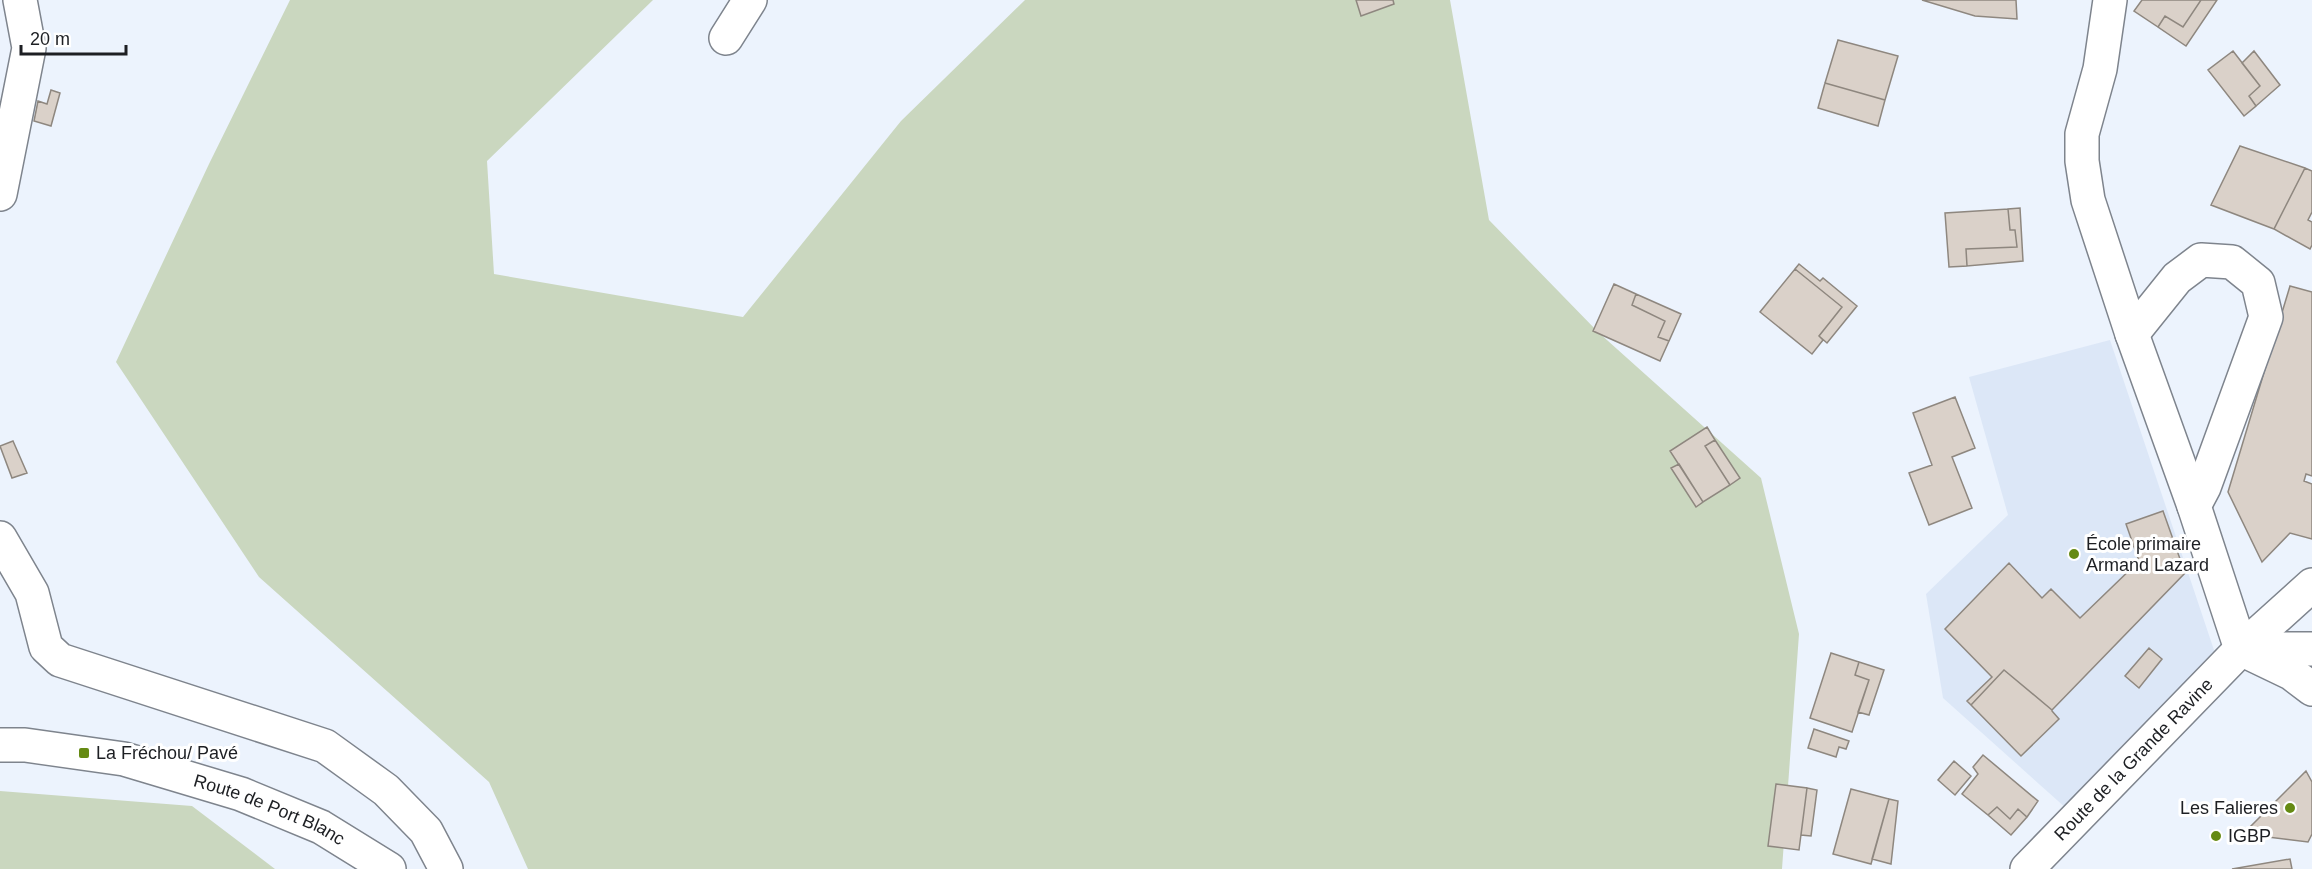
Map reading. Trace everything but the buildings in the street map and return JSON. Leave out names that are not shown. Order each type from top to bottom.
[{"type":"main road","points":[[0,194],[29,48],[20,0]]},
{"type":"main road","points":[[726,38],[750,0]]},
{"type":"main road","points":[[2110,0],[2100,69],[2082,134],[2082,161],[2088,200],[2241,649],[2291,673],[2312,688]]},
{"type":"main road","points":[[2132,334],[2177,278],[2201,260],[2232,262],[2258,283],[2266,317],[2204,487],[2194,506]]},
{"type":"main road","points":[[0,538],[32,593],[46,647],[60,660],[325,746],[394,799],[426,831],[446,869]]},
{"type":"main road","name":"Route de la Grande Ravine","points":[[2027,869],[2241,649],[2312,585]]},
{"type":"main road","points":[[2241,649],[2312,649]]},
{"type":"main road","name":"Route de Port Blanc","points":[[0,745],[25,745],[124,759],[241,794],[321,827],[389,869]]},
{"type":"shaded area","name":"École primaire Armand Lazard","points":[[2110,340],[2217,659],[2067,809],[1943,698],[1926,594],[2008,515],[1969,377]]},
{"type":"green space","points":[[290,0],[653,0],[487,161],[494,274],[743,317],[901,121],[1025,0],[1450,0],[1489,220],[1598,332],[1761,478],[1799,634],[1782,869],[528,869],[489,782],[259,577],[116,362],[209,164]]},
{"type":"green space","points":[[0,791],[192,806],[275,869],[0,869]]},
{"type":"place","name":"École primaire Armand Lazard","points":[[2074,554]]},
{"type":"place","name":"La Fréchou/ Pavé","points":[[84,753]]},
{"type":"place","name":"Les Falieres","points":[[2290,808]]},
{"type":"place","name":"IGBP","points":[[2216,836]]}]
